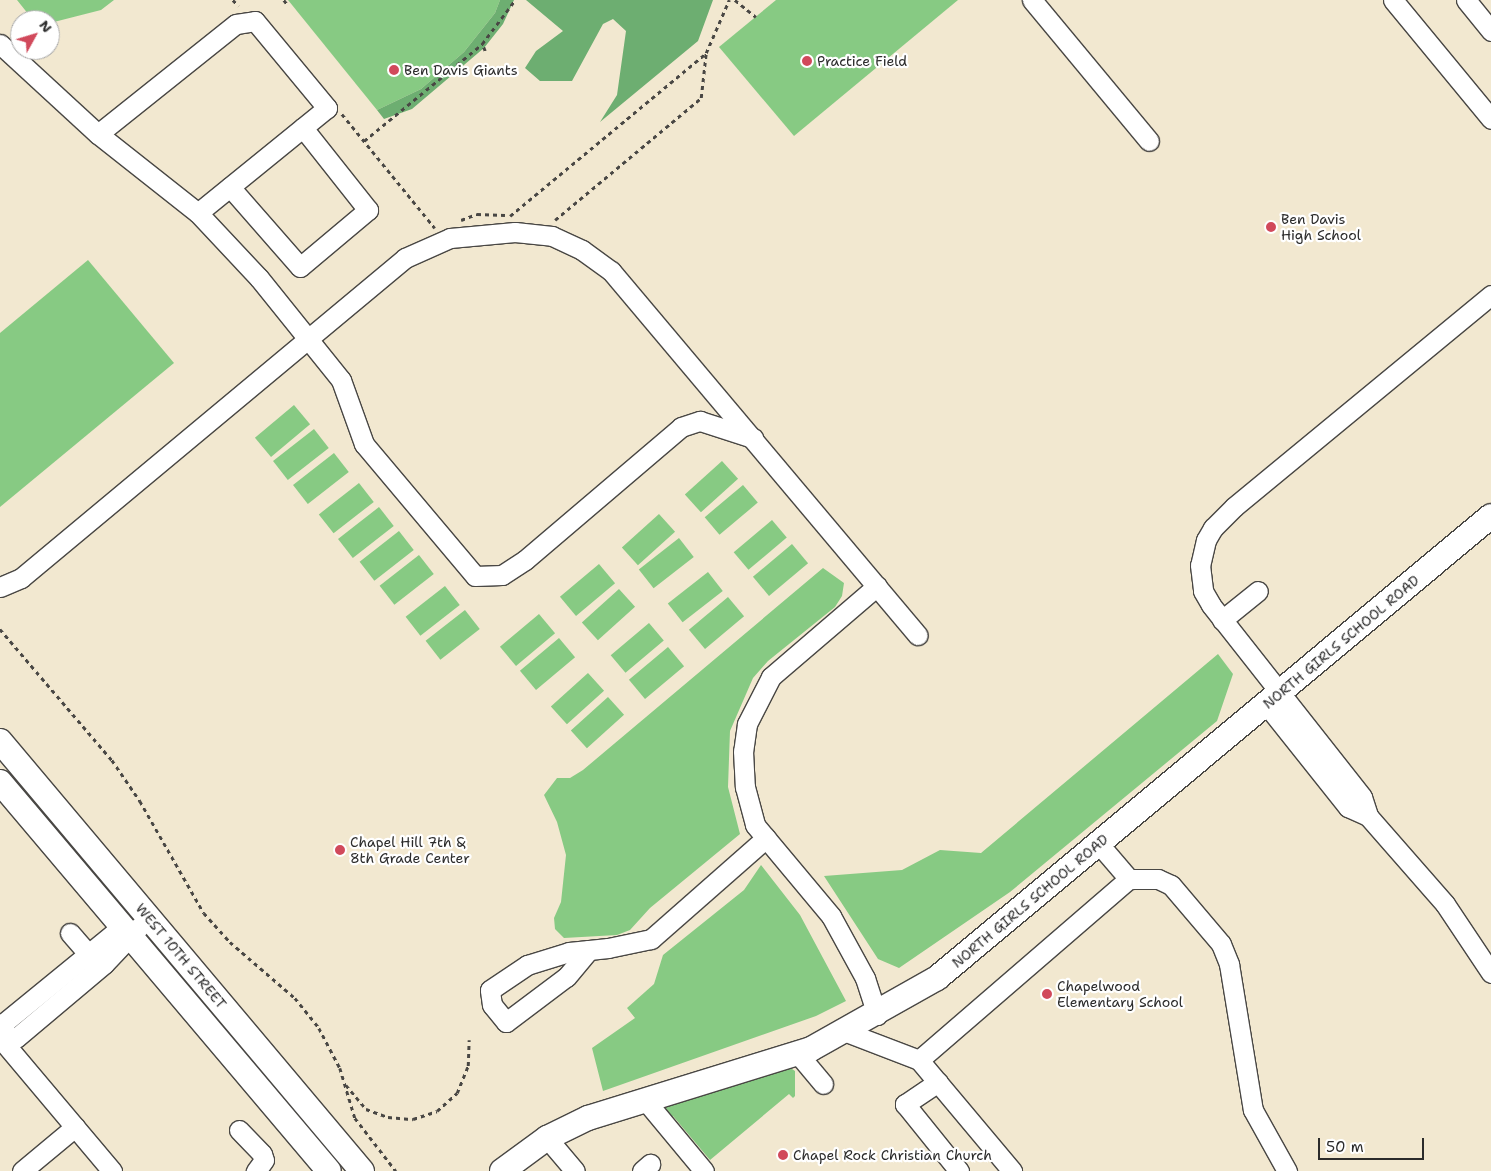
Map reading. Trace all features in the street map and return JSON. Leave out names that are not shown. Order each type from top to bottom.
[{"type":"main road","name":"NORTH GIRLS SCHOOL ROAD","points":[[502,1171],[547,1138],[588,1118],[798,1054],[846,1032],[937,978],[1491,516]]},
{"type":"main road","name":"WEST 10TH STREET","points":[[0,741],[362,1171]]},
{"type":"main road","name":"WEST 10TH STREET","points":[[0,782],[329,1171]]},
{"type":"street","points":[[1032,0],[1149,142]]},
{"type":"street","points":[[1393,0],[1491,119]]},
{"type":"street","points":[[1466,0],[1491,30]]},
{"type":"street","points":[[98,134],[236,24],[246,20],[255,21],[327,108],[198,213]]},
{"type":"street","points":[[0,44],[98,134],[198,213],[259,278],[341,380],[364,444],[475,576],[502,575],[525,560],[681,427],[700,420],[753,438]]},
{"type":"street","points":[[230,187],[300,267],[368,210],[303,128]]},
{"type":"street","points":[[0,587],[21,578],[405,258],[450,238],[488,232],[552,236],[582,250],[611,270],[918,635]]},
{"type":"street","points":[[1491,295],[1234,507],[1214,528],[1202,552],[1200,580],[1203,591],[1273,698],[1362,797],[1368,816],[1445,904],[1491,973]]},
{"type":"street","points":[[876,586],[771,677],[759,696],[747,724],[744,742],[745,787],[755,825],[831,916],[865,978],[877,1015]]},
{"type":"street","points":[[1222,620],[1258,590]]},
{"type":"street","points":[[588,950],[566,976],[506,1022],[492,1005],[490,990],[514,972],[569,952],[651,939],[766,838]]},
{"type":"street","points":[[1098,843],[1129,879]]},
{"type":"street","points":[[919,1060],[1129,879],[1158,879],[1171,885],[1221,944],[1229,964],[1253,1110],[1287,1171]]},
{"type":"street","points":[[1,1040],[16,1038],[104,964],[125,945],[129,935],[150,918]]},
{"type":"street","points":[[70,933],[89,954]]},
{"type":"street","points":[[1,1040],[5,1022],[114,933],[129,935]]},
{"type":"street","points":[[846,1032],[919,1060],[1012,1171]]},
{"type":"street","points":[[1,1040],[112,1171]]},
{"type":"street","points":[[798,1054],[823,1084]]},
{"type":"street","points":[[938,1082],[905,1104],[959,1171]]},
{"type":"street","points":[[645,1100],[704,1171]]},
{"type":"street","points":[[22,1171],[75,1127]]},
{"type":"street","points":[[239,1130],[262,1154],[264,1160],[256,1171]]},
{"type":"street","points":[[547,1138],[575,1171]]},
{"type":"path","points":[[284,0],[287,4]]},
{"type":"path","points":[[364,141],[482,44],[515,0]]},
{"type":"path","points":[[557,220],[701,98],[706,53],[729,0]]},
{"type":"path","points":[[735,0],[756,17]]},
{"type":"path","points":[[482,44],[484,51]]},
{"type":"path","points":[[510,216],[706,53]]},
{"type":"path","points":[[0,629],[117,768],[140,800],[204,913],[236,948],[295,998],[319,1028],[345,1084],[355,1118],[396,1171]]},
{"type":"path","points":[[345,1084],[366,1109],[388,1117],[413,1119],[437,1111],[457,1094],[468,1066],[469,1040]]},
{"type":"green space","points":[[17,0],[114,0],[101,10],[60,20],[60,10],[25,10]]},
{"type":"green space","name":"Ben Davis Giants","points":[[288,0],[500,0],[495,13],[464,52],[421,89],[377,110]]},
{"type":"green space","points":[[500,0],[514,0],[503,24],[484,48],[412,109],[384,119],[377,110],[421,89],[464,52],[495,13]]},
{"type":"green space","points":[[526,0],[713,0],[698,41],[600,122],[617,95],[626,31],[613,19],[603,24],[572,81],[540,81],[525,68],[536,51],[563,31]]},
{"type":"green space","name":"Practice Field","points":[[776,0],[958,0],[794,136],[719,47]]},
{"type":"green space","points":[[88,260],[174,363],[0,507],[0,333]]},
{"type":"green space","points":[[294,405],[310,424],[271,457],[255,438]]},
{"type":"green space","points":[[314,429],[329,448],[288,480],[273,461]]},
{"type":"green space","points":[[334,453],[349,472],[308,504],[293,485]]},
{"type":"green space","points":[[722,461],[738,479],[701,512],[685,494]]},
{"type":"green space","points":[[359,483],[374,502],[334,533],[319,514]]},
{"type":"green space","points":[[743,485],[758,503],[719,535],[705,517]]},
{"type":"green space","points":[[379,507],[394,526],[353,558],[338,539]]},
{"type":"green space","points":[[659,514],[675,532],[638,565],[622,547]]},
{"type":"green space","points":[[772,520],[787,538],[748,570],[734,552]]},
{"type":"green space","points":[[399,531],[414,550],[374,581],[360,562]]},
{"type":"green space","points":[[679,538],[694,557],[654,588],[639,569]]},
{"type":"green space","points":[[792,544],[808,563],[769,596],[753,577]]},
{"type":"green space","points":[[419,555],[434,574],[394,605],[380,586]]},
{"type":"green space","points":[[599,564],[615,583],[576,616],[560,597]]},
{"type":"green space","points":[[823,568],[844,583],[842,596],[835,607],[768,661],[753,678],[730,731],[728,787],[740,834],[650,908],[630,930],[617,935],[564,938],[555,929],[554,918],[561,902],[566,855],[557,822],[544,795],[557,778],[570,778],[583,770]]},
{"type":"green space","points":[[708,572],[723,591],[683,622],[668,603]]},
{"type":"green space","points":[[445,586],[460,605],[420,636],[406,617]]},
{"type":"green space","points":[[619,589],[635,607],[598,640],[582,622]]},
{"type":"green space","points":[[728,597],[744,616],[705,649],[689,630]]},
{"type":"green space","points":[[465,610],[480,629],[440,660],[426,641]]},
{"type":"green space","points":[[539,614],[555,633],[516,666],[500,647]]},
{"type":"green space","points":[[649,623],[664,641],[625,673],[611,655]]},
{"type":"green space","points":[[559,638],[575,657],[536,690],[520,671]]},
{"type":"green space","points":[[668,647],[684,666],[645,699],[629,680]]},
{"type":"green space","points":[[1218,654],[1233,674],[1217,721],[1010,892],[899,968],[878,959],[824,876],[902,870],[940,850],[981,853]]},
{"type":"green space","points":[[588,673],[604,691],[567,724],[551,706]]},
{"type":"green space","points":[[608,697],[624,715],[587,748],[571,730]]},
{"type":"green space","points":[[761,865],[800,915],[846,1001],[816,1016],[603,1091],[592,1048],[635,1018],[627,1008],[654,984],[663,955],[744,890]]},
{"type":"green space","points":[[786,1065],[795,1071],[795,1096],[793,1098],[789,1094],[710,1160],[673,1116],[667,1121],[661,1110],[664,1106]]},
{"type":"place","name":"Practice Field","points":[[807,61]]},
{"type":"place","name":"Ben Davis Giants","points":[[394,70]]},
{"type":"place","name":"Ben Davis High School","points":[[1271,227]]},
{"type":"place","name":"Chapel Hill 7th & 8th Grade Center","points":[[340,850]]},
{"type":"place","name":"Chapelwood Elementary School","points":[[1047,994]]},
{"type":"place","name":"Chapel Rock Christian Church","points":[[783,1155]]}]
